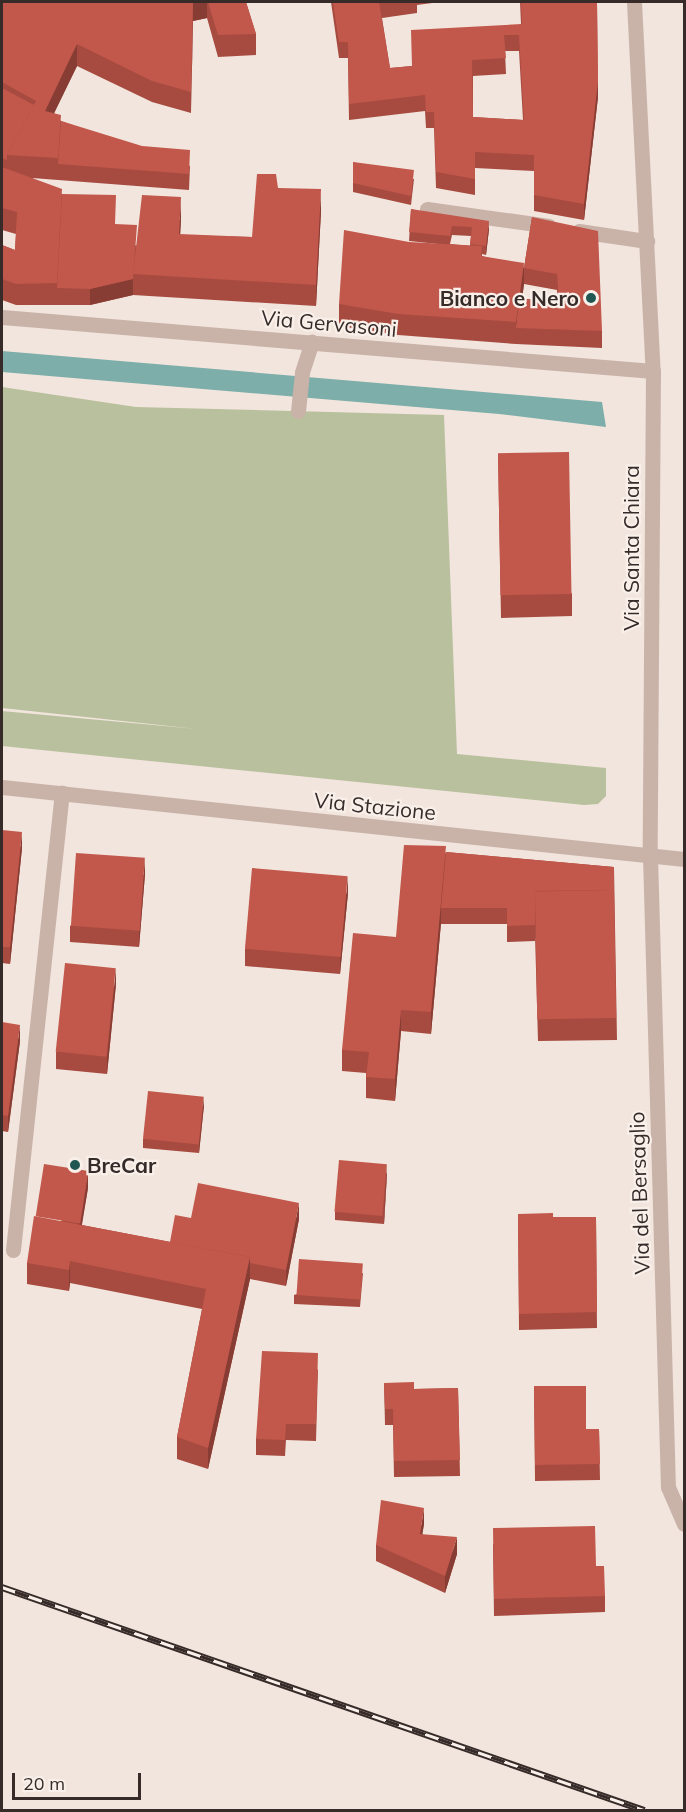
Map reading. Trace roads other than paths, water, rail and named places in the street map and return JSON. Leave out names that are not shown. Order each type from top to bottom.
[{"type":"street","name":"Via Santa Chiara","points":[[634,2],[653,371],[650,856]]},
{"type":"street","points":[[427,209],[647,241]]},
{"type":"street","name":"Via Gervasoni","points":[[2,316],[653,371]]},
{"type":"street","points":[[298,411],[302,372],[312,342]]},
{"type":"street","name":"Via Stazione","points":[[2,787],[684,860]]},
{"type":"street","points":[[13,1250],[62,793]]},
{"type":"street","name":"Via del Bersaglio","points":[[650,856],[668,1487],[684,1524]]},
{"type":"water","points":[[2,351],[602,402],[606,427],[499,414],[2,372]]},
{"type":"railway","points":[[2,1587],[644,1810]]},
{"type":"place","name":"Bianco e Nero","points":[[591,298]]},
{"type":"place","name":"BreCar","points":[[75,1165]]}]
